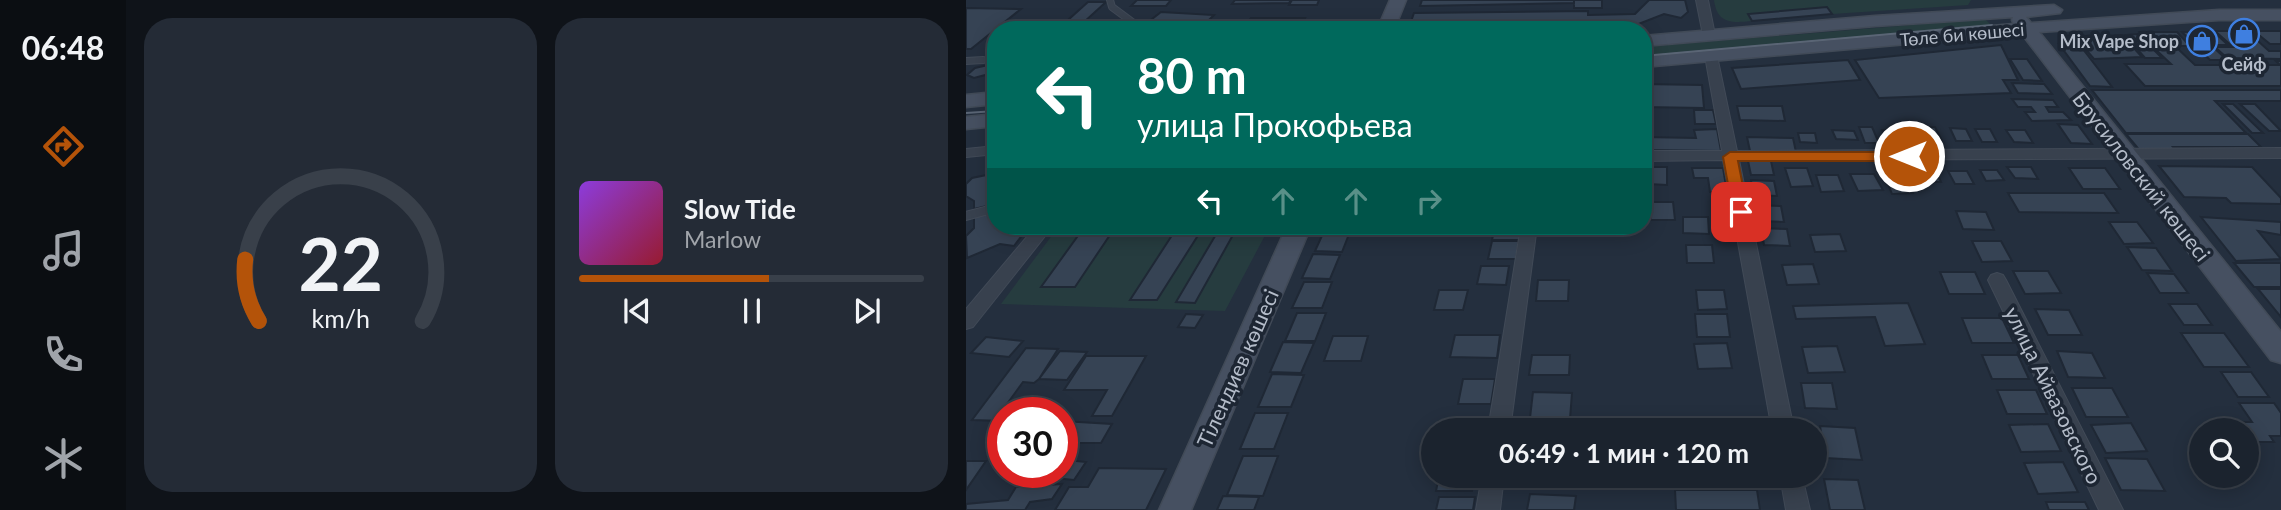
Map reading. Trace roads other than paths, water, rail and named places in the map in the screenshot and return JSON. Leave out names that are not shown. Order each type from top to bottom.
[{"type":"main road","points":[[1389,21],[1398,0]]},
{"type":"main road","name":"Төле би көшесі","points":[[1652,40],[1875,21],[2206,2],[2281,2]]},
{"type":"main road","name":"Төле би көшесі","points":[[1652,61],[1711,56],[2014,14],[2281,15]]},
{"type":"main road","name":"Брусиловский көшесі","points":[[2014,14],[2281,352]]},
{"type":"main road","points":[[966,101],[987,98]]},
{"type":"main road","points":[[966,123],[987,121]]},
{"type":"main road","name":"Тілендиев көшесі","points":[[1175,510],[1295,235]]},
{"type":"street","points":[[1702,0],[1709,36]]},
{"type":"street","points":[[1711,56],[1781,418]]},
{"type":"street","points":[[1652,156],[2281,153]]},
{"type":"street","points":[[969,312],[1037,235]]},
{"type":"street","points":[[1501,418],[1527,235]]},
{"type":"street","name":"улица Айвазовского","points":[[1997,281],[2111,510]]},
{"type":"street","points":[[1488,510],[1491,488]]},
{"type":"street","points":[[1793,488],[1798,510]]},
{"type":"lane","points":[[1110,0],[1112,7],[1131,21]]},
{"type":"lane","points":[[966,61],[983,60]]},
{"type":"lane","points":[[966,153],[987,151]]},
{"type":"lane","points":[[966,216],[987,210]]},
{"type":"tram line","points":[[1652,55],[1992,25]]},
{"type":"tram line","points":[[966,113],[987,112]]},
{"type":"place","name":"Сейф","points":[[2244,34]]},
{"type":"place","name":"Mix Vape Shop","points":[[2202,41]]}]
